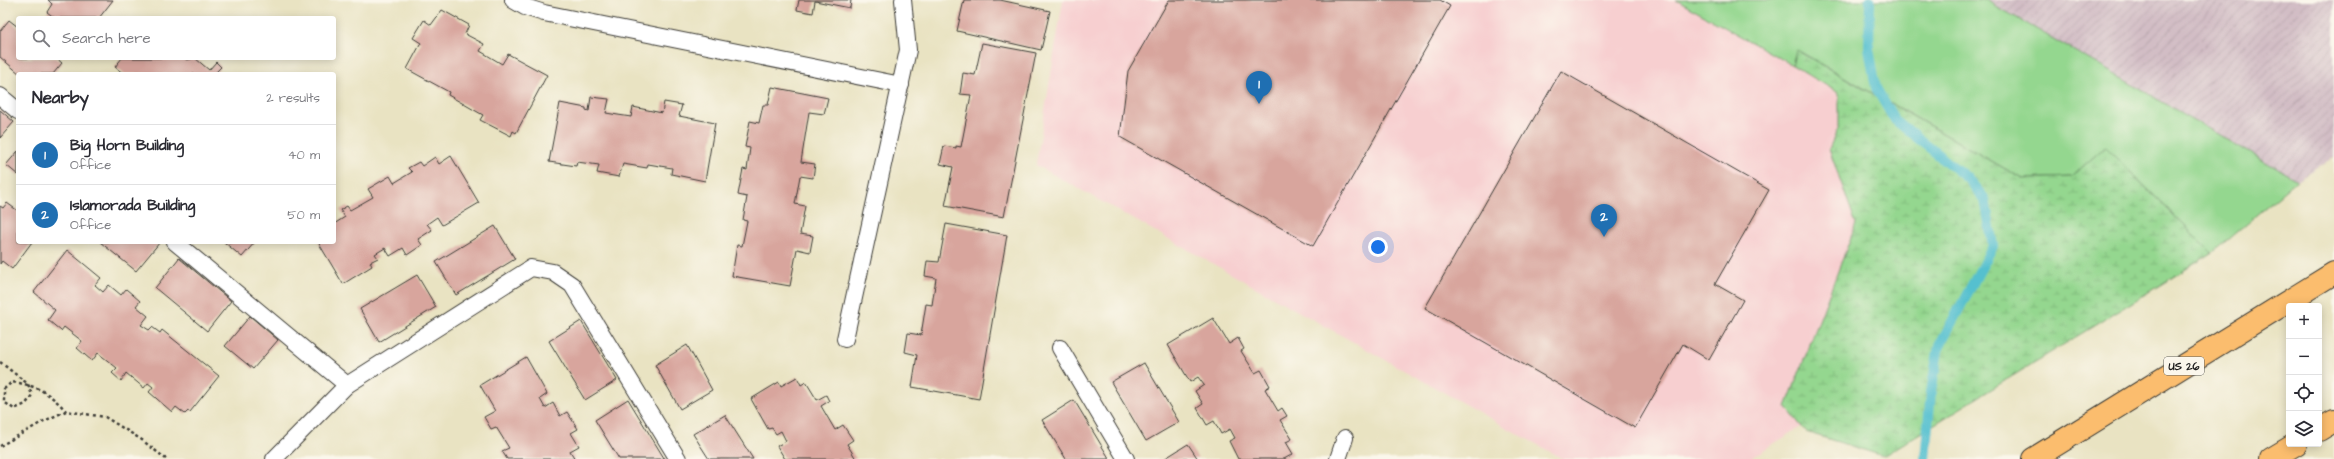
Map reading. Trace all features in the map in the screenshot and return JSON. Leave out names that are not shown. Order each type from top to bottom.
[{"type":"highway","name":"US 26","points":[[2033,459],[2334,274]]},
{"type":"highway","points":[[2322,428],[2334,421]]},
{"type":"highway","points":[[2271,459],[2291,447]]},
{"type":"lane","points":[[513,0],[525,8],[544,14],[901,85]]},
{"type":"lane","points":[[845,339],[908,50],[903,0]]},
{"type":"lane","points":[[0,96],[16,109]]},
{"type":"lane","points":[[177,244],[347,385]]},
{"type":"lane","points":[[274,459],[347,385],[531,268],[553,272],[572,285],[678,459]]},
{"type":"lane","points":[[1060,348],[1126,459]]},
{"type":"lane","points":[[1338,459],[1345,438]]},
{"type":"path","points":[[0,362],[28,384],[55,398],[66,411]]},
{"type":"path","points":[[12,382],[28,384],[32,395],[26,404],[14,409],[4,402],[4,389],[12,382]]},
{"type":"path","points":[[0,446],[44,421],[66,411],[105,418],[142,440],[166,459]]},
{"type":"shaded area","points":[[1063,0],[1708,0],[2117,232],[1749,459],[1563,459],[1036,165]]},
{"type":"shaded area","points":[[1986,0],[2334,0],[2334,157],[2297,180]]},
{"type":"green space","points":[[1676,0],[1986,0],[2297,180],[2212,253],[2105,147],[2071,177],[2023,179],[1797,50],[1792,65]]},
{"type":"green space","points":[[1796,50],[2023,179],[2071,177],[2105,147],[2212,253],[1883,456],[1806,432],[1786,407],[1856,224],[1829,149],[1839,126],[1839,93],[1792,65]]},
{"type":"building","points":[[48,0],[113,0],[101,16],[52,16],[47,12],[52,4]]},
{"type":"building","points":[[799,0],[851,0],[850,8],[815,1],[813,13],[797,10]]},
{"type":"building","points":[[964,0],[1000,0],[1050,11],[1041,50],[957,31]]},
{"type":"building","points":[[1169,0],[1440,0],[1450,6],[1313,246],[1120,137],[1128,71]]},
{"type":"building","points":[[442,10],[469,25],[465,34],[484,44],[480,51],[502,64],[508,54],[547,75],[516,133],[513,131],[511,136],[480,120],[483,115],[448,95],[449,92],[407,69],[421,43],[413,38],[424,20],[431,25]]},
{"type":"building","points":[[9,20],[16,25],[16,60],[58,60],[62,63],[55,72],[18,72],[0,57],[0,31]]},
{"type":"building","points":[[982,43],[1036,53],[1004,217],[945,206],[953,167],[940,164],[944,146],[956,148],[956,146],[961,147],[971,95],[960,94],[963,73],[975,75]]},
{"type":"building","points":[[120,60],[197,60],[209,70],[216,62],[221,67],[216,72],[121,72],[115,67]]},
{"type":"building","points":[[1561,71],[1769,190],[1715,284],[1743,300],[1709,360],[1683,344],[1635,428],[1425,308]]},
{"type":"building","points":[[772,87],[828,98],[824,114],[809,112],[801,162],[815,164],[813,178],[800,176],[795,204],[805,206],[800,234],[813,236],[810,252],[797,249],[790,286],[732,276],[737,245],[742,246],[747,221],[743,220],[747,197],[738,195],[743,169],[747,170],[750,148],[745,147],[750,121],[759,123],[763,105],[768,105]]},
{"type":"building","points":[[591,97],[609,99],[606,113],[631,117],[633,107],[662,113],[664,102],[682,105],[679,116],[715,123],[705,181],[671,174],[672,168],[648,164],[647,168],[623,164],[619,177],[597,173],[599,165],[577,162],[576,166],[549,162],[560,103],[586,108],[586,110],[589,111]]},
{"type":"building","points":[[0,110],[14,122],[0,138]]},
{"type":"building","points":[[16,153],[16,173],[6,165]]},
{"type":"building","points":[[451,156],[479,203],[442,225],[437,217],[427,224],[432,230],[418,239],[422,245],[407,255],[403,248],[390,256],[385,248],[375,254],[378,258],[370,262],[372,266],[343,284],[319,244],[336,244],[336,223],[345,217],[340,210],[347,206],[350,210],[373,197],[368,189],[390,176],[394,183],[412,172],[408,168],[419,162],[422,166],[435,157],[439,164]]},
{"type":"building","points":[[7,203],[16,210],[16,244],[31,244],[12,269],[2,261],[0,264],[0,206],[3,208]]},
{"type":"building","points":[[946,224],[1007,235],[979,399],[912,387],[917,355],[905,352],[908,333],[921,335],[926,304],[932,305],[936,278],[925,276],[927,261],[939,262]]},
{"type":"building","points":[[495,226],[515,259],[456,295],[436,262]]},
{"type":"building","points":[[102,244],[158,244],[136,271]]},
{"type":"building","points":[[226,244],[253,244],[242,257]]},
{"type":"building","points":[[67,250],[101,278],[95,285],[103,292],[109,285],[121,295],[126,289],[140,301],[136,306],[148,316],[141,325],[149,330],[152,327],[160,333],[162,330],[219,376],[190,412],[188,411],[185,414],[176,407],[172,412],[149,392],[153,387],[148,383],[144,388],[126,373],[121,381],[112,373],[117,368],[98,353],[92,361],[77,348],[82,341],[64,327],[61,331],[48,320],[55,310],[34,292]]},
{"type":"building","points":[[179,258],[231,301],[207,331],[155,288]]},
{"type":"building","points":[[417,275],[436,307],[379,342],[360,309]]},
{"type":"building","points":[[250,316],[278,340],[253,369],[225,346]]},
{"type":"building","points":[[1213,318],[1229,344],[1238,338],[1244,349],[1241,351],[1255,373],[1261,370],[1270,386],[1265,389],[1278,411],[1282,408],[1287,416],[1280,420],[1292,439],[1286,442],[1293,454],[1284,459],[1238,459],[1229,441],[1235,438],[1230,429],[1221,434],[1214,421],[1207,425],[1197,408],[1203,404],[1195,391],[1204,385],[1198,377],[1190,382],[1168,345]]},
{"type":"building","points":[[581,321],[617,380],[585,400],[549,341]]},
{"type":"building","points":[[687,345],[712,390],[680,409],[655,365]]},
{"type":"building","points":[[526,357],[547,394],[540,399],[545,408],[553,403],[560,416],[567,412],[578,429],[571,433],[579,446],[570,451],[575,459],[507,459],[502,451],[509,448],[496,427],[491,429],[484,417],[495,411],[480,385]]},
{"type":"building","points":[[1144,363],[1179,422],[1146,441],[1111,382]]},
{"type":"building","points":[[797,377],[801,385],[806,382],[817,400],[826,395],[829,401],[821,406],[835,430],[843,425],[853,440],[847,444],[856,459],[785,459],[777,446],[786,441],[781,431],[776,434],[772,428],[768,429],[751,399],[779,382],[781,386]]},
{"type":"building","points":[[628,399],[664,458],[663,459],[619,459],[595,420]]},
{"type":"building","points":[[1074,400],[1109,458],[1066,459],[1042,420]]},
{"type":"building","points":[[725,415],[753,459],[709,459],[693,434]]},
{"type":"building","points":[[1188,444],[1198,459],[1164,459]]},
{"type":"waterway","points":[[1870,0],[1869,48],[1876,88],[1894,119],[1967,178],[1985,199],[1993,246],[1939,346],[1931,392],[1925,459]]},
{"type":"place","name":"Big Horn Building","points":[[1259,104]]},
{"type":"place","name":"Islamorada Building","points":[[1604,237]]}]
